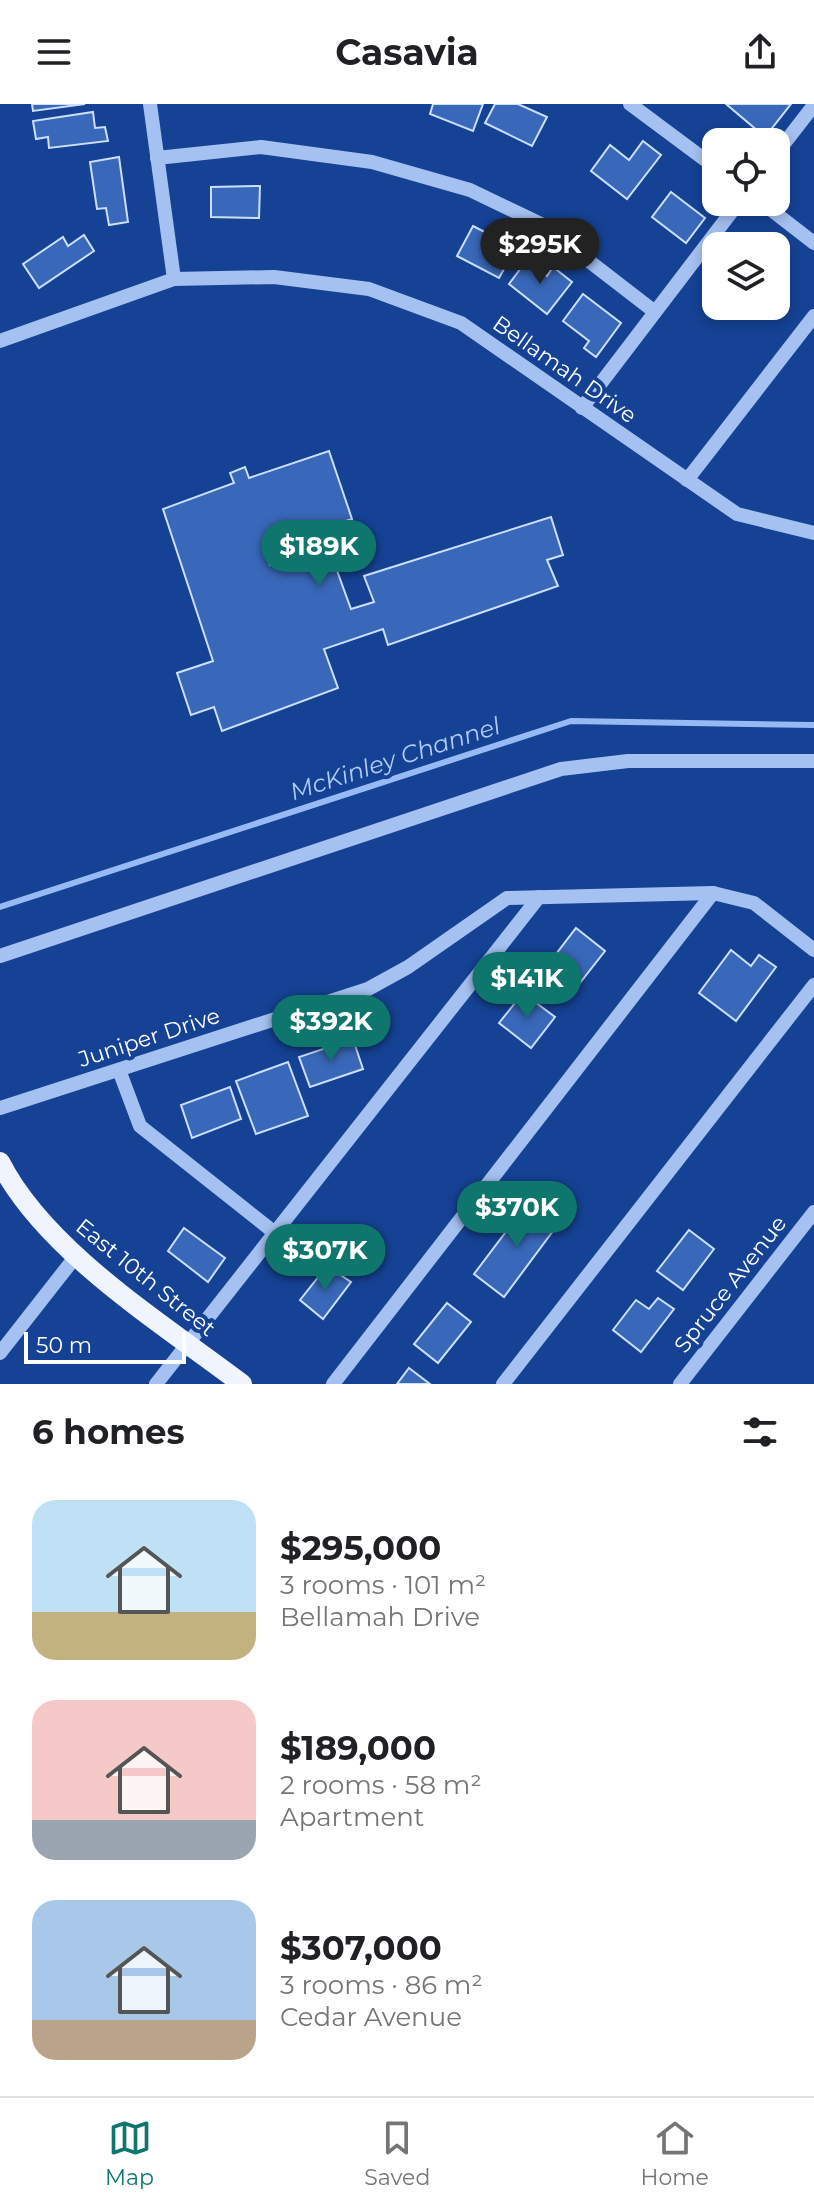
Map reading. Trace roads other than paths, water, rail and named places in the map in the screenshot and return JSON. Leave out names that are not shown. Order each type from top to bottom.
[{"type":"main road","name":"East 10th Street","points":[[0,1162],[15,1193],[76,1256],[242,1384]]},
{"type":"street","points":[[150,104],[174,279]]},
{"type":"street","points":[[630,104],[702,158]]},
{"type":"street","points":[[790,136],[814,105]]},
{"type":"street","points":[[157,158],[261,147],[372,162],[470,190],[541,224],[655,312]]},
{"type":"street","points":[[582,408],[728,216]]},
{"type":"street","points":[[779,216],[814,243]]},
{"type":"street","name":"Bellamah Drive","points":[[0,341],[174,279],[274,277],[369,289],[461,323],[737,514],[814,533]]},
{"type":"street","points":[[687,480],[814,316]]},
{"type":"street","points":[[0,956],[561,769],[628,761],[814,761]]},
{"type":"street","points":[[333,1384],[713,893]]},
{"type":"street","name":"Juniper Drive","points":[[0,1108],[368,989],[408,967],[507,898],[713,893],[754,903],[814,950]]},
{"type":"street","points":[[156,1384],[539,897]]},
{"type":"street","points":[[503,1384],[814,985]]},
{"type":"street","points":[[119,1070],[140,1126],[275,1233]]},
{"type":"street","name":"Spruce Avenue","points":[[680,1384],[814,1212]]},
{"type":"street","points":[[0,1353],[76,1256]]},
{"type":"waterway","name":"McKinley Channel","points":[[0,907],[571,721],[814,725]]}]
